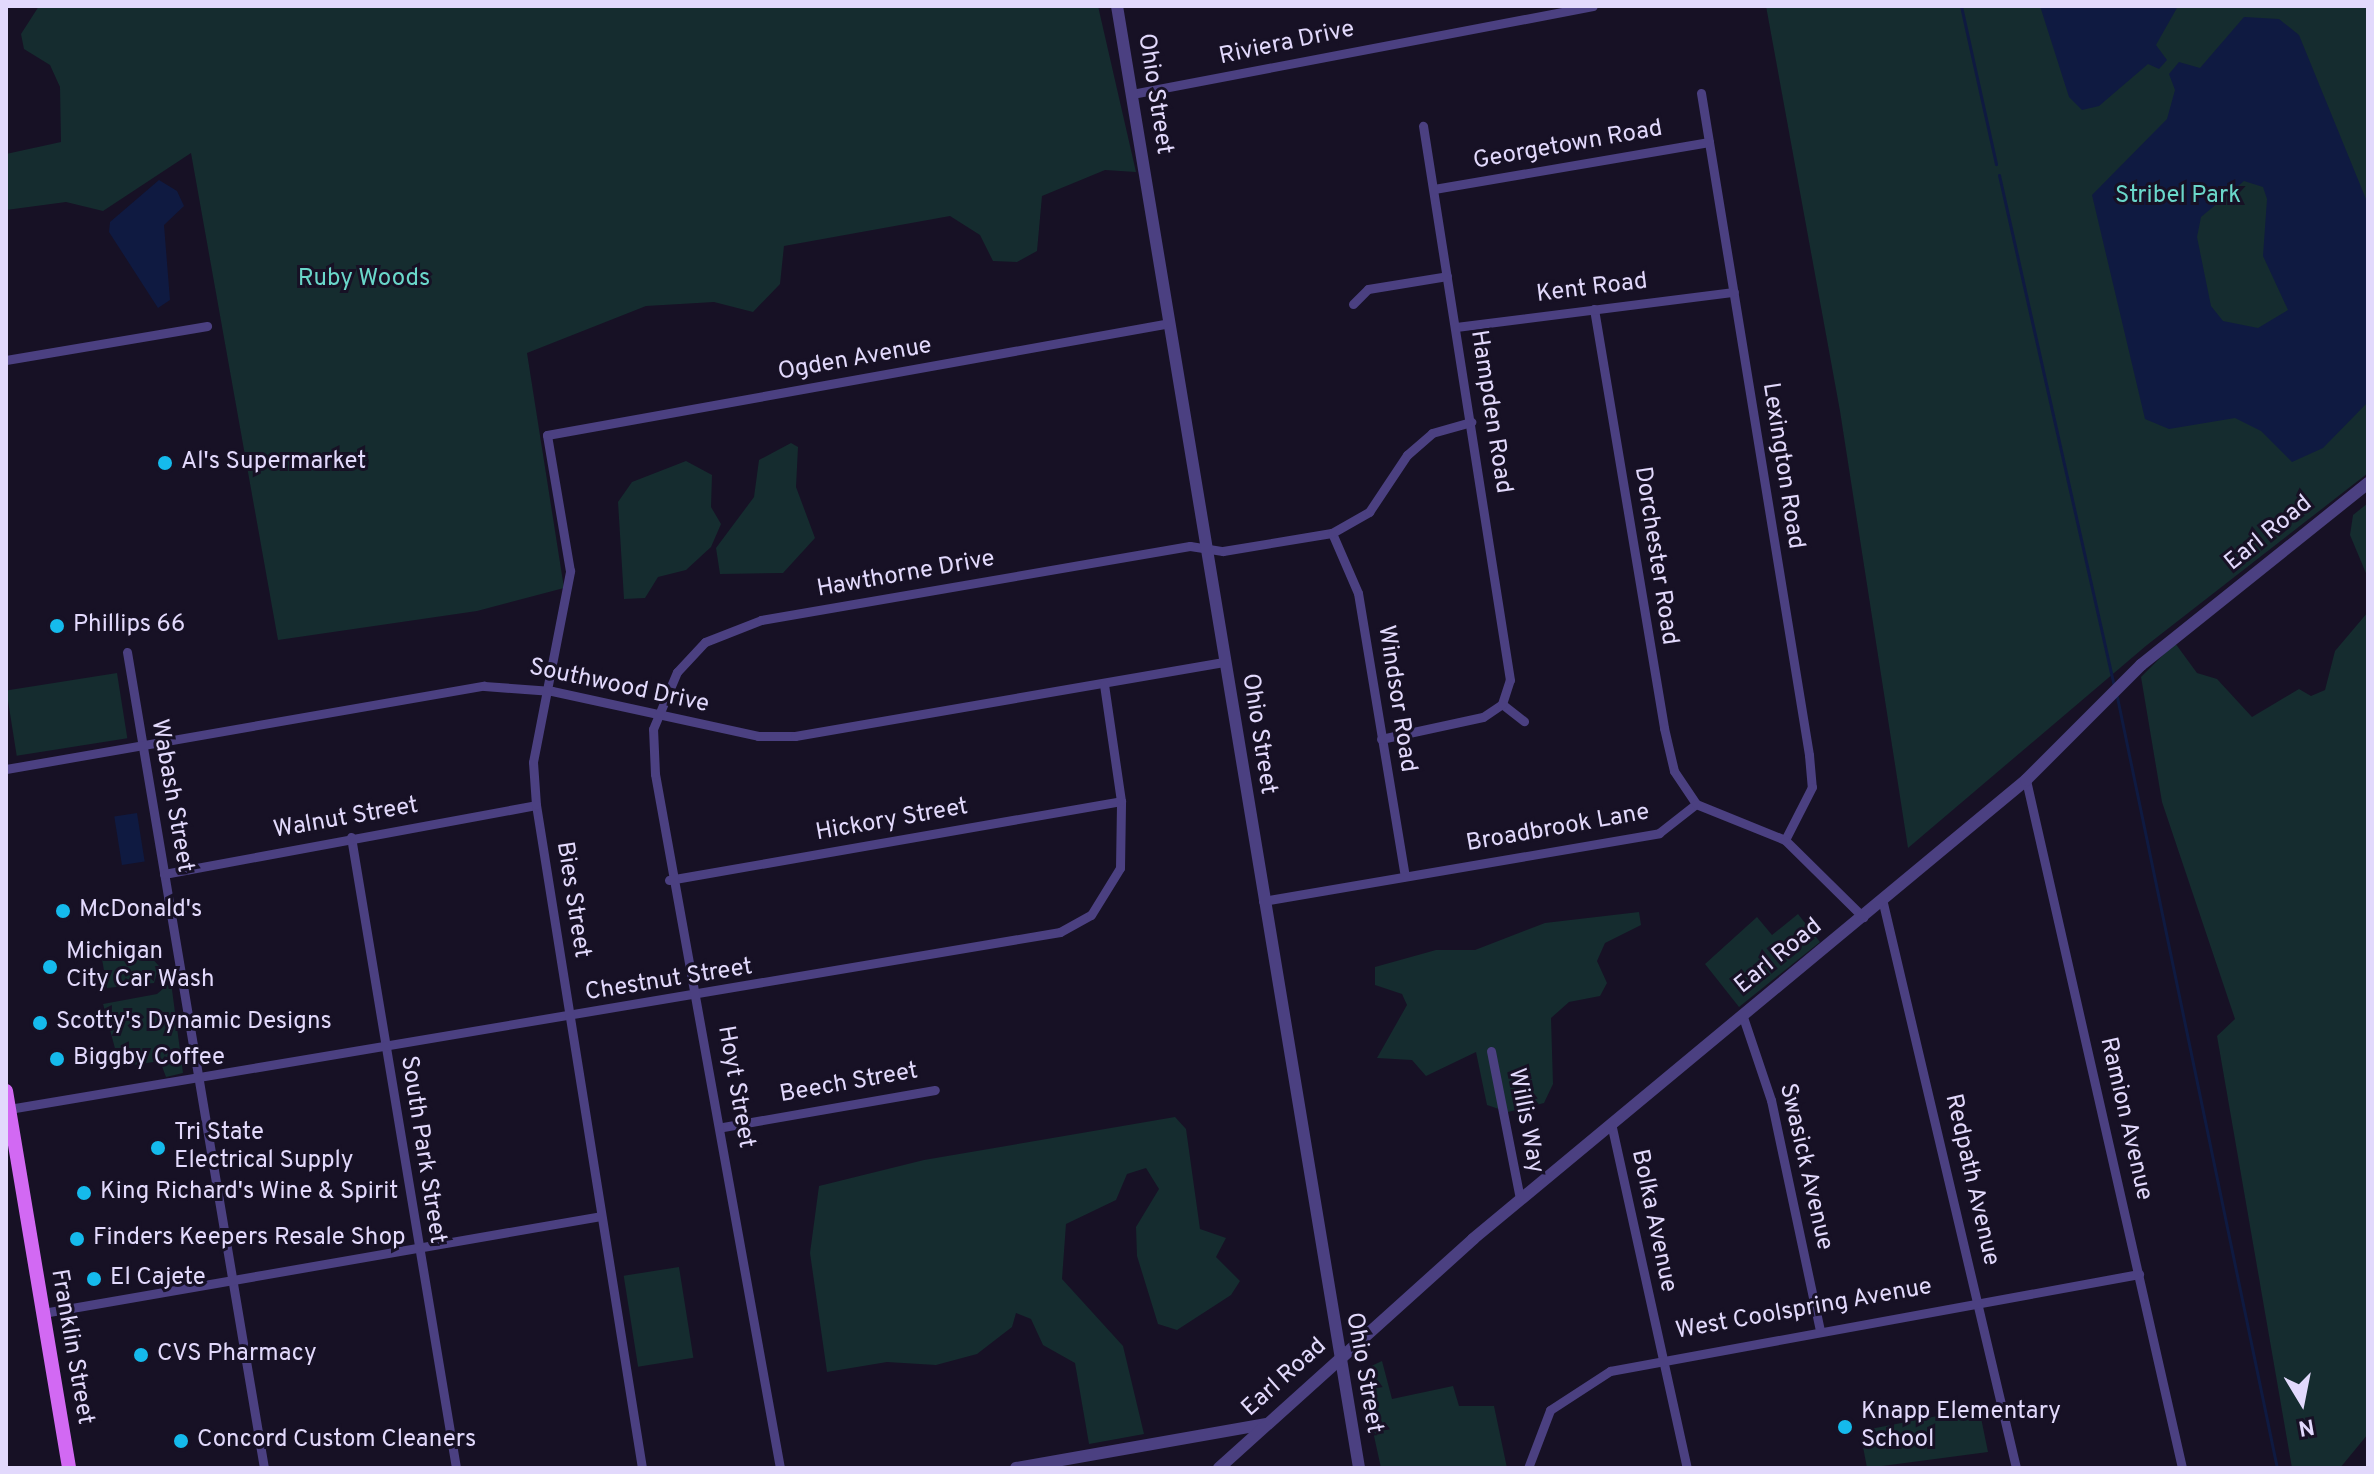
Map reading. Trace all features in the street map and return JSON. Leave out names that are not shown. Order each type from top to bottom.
[{"type":"main road","name":"Franklin Street","points":[[6,1091],[69,1468]]},
{"type":"street","name":"Ohio Street","points":[[1117,6],[1338,1360],[1359,1468]]},
{"type":"street","name":"Riviera Drive","points":[[1132,94],[1593,6]]},
{"type":"street","name":"Lexington Road","points":[[1701,93],[1809,755],[1812,787],[1785,840]]},
{"type":"street","name":"Hampden Road","points":[[1423,126],[1509,656],[1502,704]]},
{"type":"street","name":"Georgetown Road","points":[[1434,189],[1709,142]]},
{"type":"street","points":[[1353,304],[1368,289],[1447,276]]},
{"type":"street","name":"Kent Road","points":[[1456,327],[1734,292]]},
{"type":"street","name":"Dorchester Road","points":[[1594,309],[1664,728],[1674,771],[1696,804]]},
{"type":"street","name":"Ogden Avenue","points":[[547,435],[1170,323]]},
{"type":"street","points":[[6,360],[207,326]]},
{"type":"street","points":[[1332,533],[1369,512],[1407,455],[1432,433],[1471,422]]},
{"type":"street","name":"Bies Street","points":[[547,435],[570,571],[552,691],[533,762],[536,805],[642,1468]]},
{"type":"street","name":"Earl Road","points":[[1219,1468],[1520,1199],[1742,1014],[1883,903],[2026,780],[2141,665],[2368,483]]},
{"type":"street","name":"Hawthorne Drive","points":[[656,714],[677,672],[705,642],[733,628],[1204,548],[1332,533]]},
{"type":"street","name":"Windsor Road","points":[[1332,533],[1358,593],[1405,876]]},
{"type":"street","name":"Wabash Street","points":[[127,652],[140,746],[264,1468]]},
{"type":"street","name":"Southwood Drive","points":[[6,769],[484,686],[552,691],[758,736],[795,736],[1224,662]]},
{"type":"street","name":"Chestnut Street","points":[[9,1109],[696,998],[1060,932],[1091,915],[1115,886],[1124,846],[1121,801],[1104,684]]},
{"type":"street","points":[[1381,739],[1462,725],[1502,704],[1524,721]]},
{"type":"street","name":"Hoyt Street","points":[[656,714],[652,743],[669,880],[723,1127],[780,1468]]},
{"type":"street","name":"Ramion Avenue","points":[[2026,780],[2182,1468]]},
{"type":"street","name":"Hickory Street","points":[[669,880],[1121,801]]},
{"type":"street","points":[[1696,804],[1785,840],[1863,917]]},
{"type":"street","name":"Broadbrook Lane","points":[[1263,901],[1659,833],[1696,804]]},
{"type":"street","name":"Walnut Street","points":[[164,874],[536,805]]},
{"type":"street","name":"South Park Street","points":[[351,837],[417,1250],[456,1468]]},
{"type":"street","name":"Redpath Avenue","points":[[1883,903],[1980,1302],[2016,1468]]},
{"type":"street","name":"Swasick Avenue","points":[[1742,1014],[1772,1103],[1820,1331]]},
{"type":"street","name":"Willis Way","points":[[1491,1051],[1520,1199]]},
{"type":"street","name":"Beech Street","points":[[723,1127],[935,1090]]},
{"type":"street","name":"Bolka Avenue","points":[[1611,1123],[1687,1468]]},
{"type":"street","points":[[43,1313],[601,1216]]},
{"type":"street","name":"West Coolspring Avenue","points":[[1528,1468],[1550,1410],[1576,1387],[1661,1357],[2139,1274]]},
{"type":"street","points":[[1016,1468],[1268,1424]]},
{"type":"green space","name":"Ruby Woods","points":[[39,6],[1098,6],[1136,172],[1105,170],[1042,196],[1037,251],[1017,262],[993,261],[980,235],[950,216],[784,246],[780,284],[753,312],[714,302],[646,306],[527,353],[564,588],[477,611],[278,640],[191,153],[103,211],[66,202],[6,210],[6,154],[61,142],[60,87],[50,65],[24,49],[21,34]]},
{"type":"green space","name":"Stribel Park","points":[[1766,6],[2368,6],[2368,473],[2147,645],[1908,848],[1840,411]]},
{"type":"green space","points":[[791,443],[798,447],[796,487],[815,538],[783,573],[720,574],[716,548],[754,497],[759,460]]},
{"type":"green space","points":[[686,461],[712,475],[711,507],[721,524],[711,547],[686,570],[658,577],[645,598],[624,599],[618,502],[632,482]]},
{"type":"green space","points":[[2368,503],[2368,578],[2350,535],[2353,515]]},
{"type":"green space","points":[[2368,612],[2368,1434],[2340,1468],[2292,1468],[2217,1036],[2235,1019],[2162,802],[2141,677],[2175,643],[2197,673],[2217,679],[2252,717],[2299,689],[2311,696],[2325,690],[2335,651]]},
{"type":"green space","points":[[117,673],[127,738],[17,756],[6,691]]},
{"type":"green space","points":[[1639,912],[1641,925],[1605,943],[1597,961],[1607,983],[1600,996],[1569,1002],[1551,1018],[1553,1084],[1544,1103],[1508,1112],[1487,1105],[1476,1052],[1426,1076],[1412,1060],[1377,1058],[1407,1005],[1402,994],[1375,985],[1375,967],[1436,950],[1475,950],[1545,923]]},
{"type":"green space","points":[[1798,914],[1820,942],[1739,1007],[1705,964],[1757,917],[1772,935]]},
{"type":"green space","points":[[146,952],[159,966],[154,983],[107,988],[102,959]]},
{"type":"green space","points":[[171,982],[183,1073],[166,1077],[160,1061],[120,1067],[103,1004],[157,994]]},
{"type":"green space","points":[[1175,1117],[1186,1129],[1200,1229],[1226,1238],[1216,1257],[1240,1281],[1231,1295],[1177,1330],[1158,1324],[1137,1256],[1136,1227],[1159,1189],[1146,1168],[1127,1174],[1116,1200],[1066,1224],[1062,1279],[1123,1346],[1144,1434],[1089,1444],[1075,1363],[1043,1345],[1031,1319],[1016,1313],[1012,1327],[977,1354],[936,1365],[887,1362],[827,1372],[810,1253],[819,1186],[924,1160]]},
{"type":"green space","points":[[679,1267],[693,1358],[638,1367],[624,1276]]},
{"type":"green space","points":[[1382,1361],[1392,1399],[1453,1386],[1459,1406],[1494,1406],[1507,1468],[1381,1468],[1362,1381],[1365,1369]]},
{"type":"green space","points":[[1979,1408],[1988,1452],[1867,1468],[1860,1431]]},
{"type":"water","points":[[2040,6],[2178,6],[2156,45],[2167,60],[2159,69],[2148,64],[2099,106],[2082,110],[2069,97]]},
{"type":"water","points":[[2244,17],[2279,19],[2299,35],[2368,204],[2368,402],[2323,448],[2292,462],[2261,431],[2235,418],[2169,429],[2145,419],[2092,195],[2167,119],[2175,90],[2169,74],[2179,62],[2200,68]],"holes":[[[2244,181],[2263,187],[2267,199],[2263,256],[2288,310],[2258,328],[2223,321],[2211,306],[2197,237],[2201,217]]]},
{"type":"water","points":[[159,180],[177,191],[184,206],[164,225],[170,300],[158,308],[109,232],[110,222]]},
{"type":"water","points":[[137,813],[145,861],[122,865],[114,817]]},
{"type":"waterway","points":[[1961,6],[1996,164]]},
{"type":"waterway","points":[[1999,175],[2114,686]]},
{"type":"waterway","points":[[2117,697],[2277,1468]]},
{"type":"place","name":"Al's Supermarket","points":[[165,463]]},
{"type":"place","name":"Phillips 66","points":[[57,626]]},
{"type":"place","name":"McDonald's","points":[[63,911]]},
{"type":"place","name":"Michigan City Car Wash","points":[[50,967]]},
{"type":"place","name":"Scotty's Dynamic Designs","points":[[40,1023]]},
{"type":"place","name":"Biggby Coffee","points":[[57,1059]]},
{"type":"place","name":"Tri State Electrical Supply","points":[[158,1148]]},
{"type":"place","name":"King Richard's Wine & Spirit","points":[[84,1193]]},
{"type":"place","name":"Finders Keepers Resale Shop","points":[[77,1239]]},
{"type":"place","name":"El Cajete","points":[[94,1279]]},
{"type":"place","name":"CVS Pharmacy","points":[[141,1355]]},
{"type":"place","name":"Knapp Elementary School","points":[[1845,1427]]},
{"type":"place","name":"Concord Custom Cleaners","points":[[181,1441]]}]
